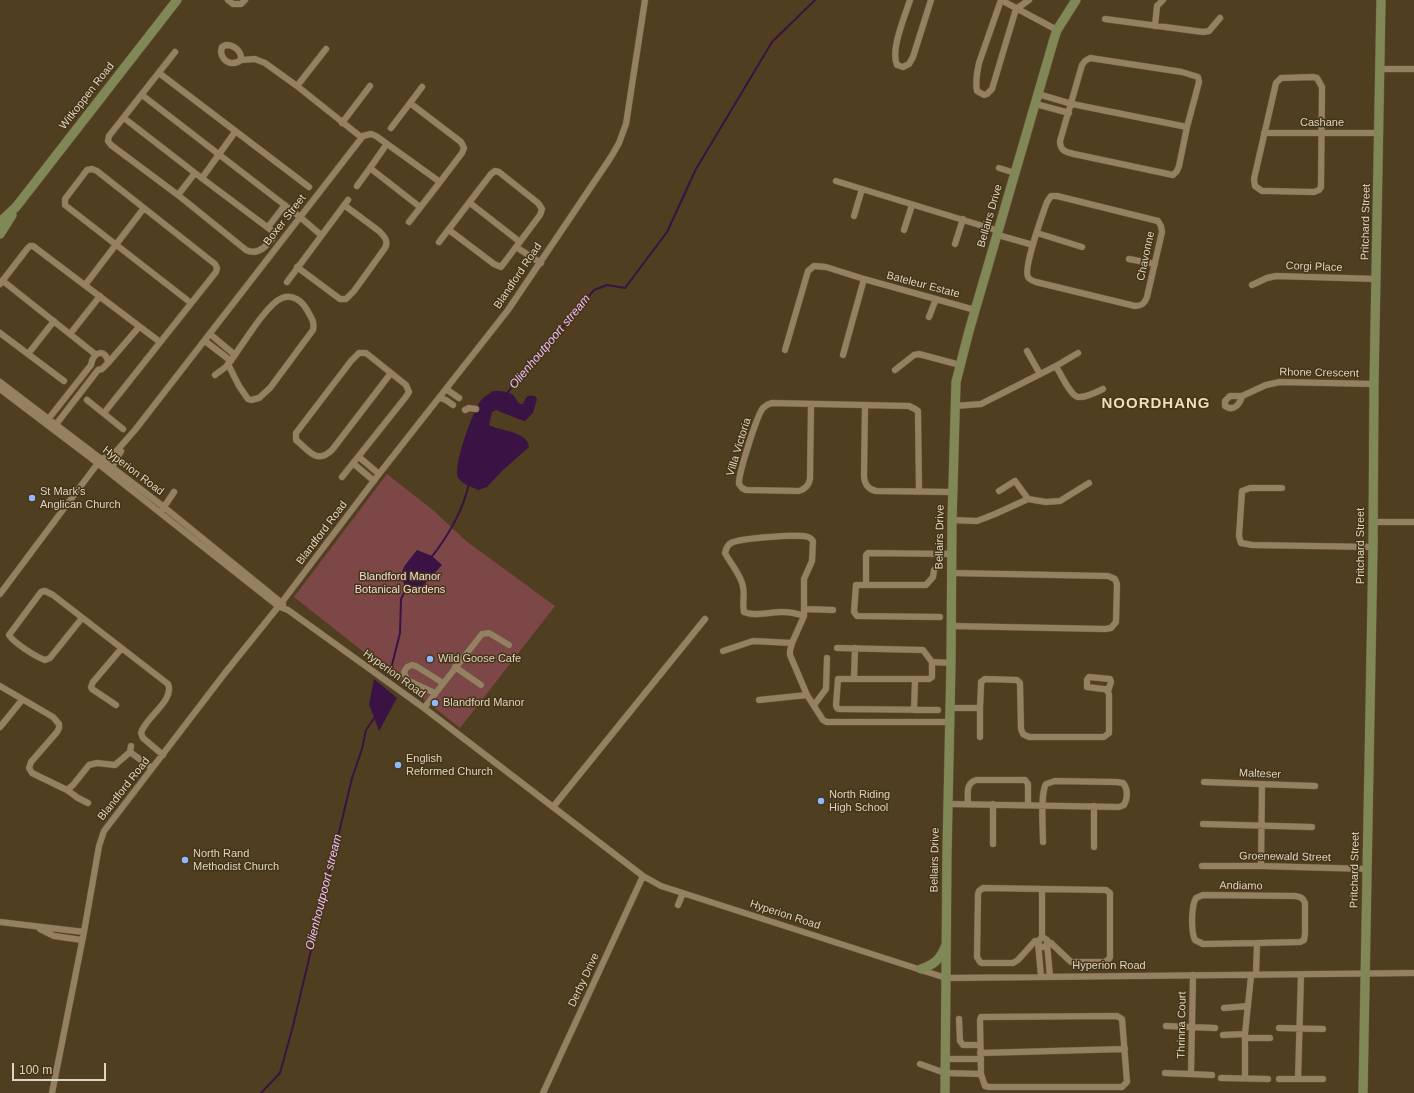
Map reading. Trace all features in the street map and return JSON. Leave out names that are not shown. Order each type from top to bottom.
[{"type":"street","name":"Witkoppen Road","points":[[0,234],[16,207],[176,0]]},
{"type":"street","points":[[228,0],[236,5],[241,4],[245,0]]},
{"type":"street","name":"Blandford Road","points":[[52,1093],[102,834],[379,474],[508,310],[611,157],[622,137],[626,124],[645,0]]},
{"type":"street","points":[[910,0],[896,46],[896,62],[898,65],[904,67],[909,64],[913,57],[931,0]]},
{"type":"street","points":[[1029,0],[1016,9],[992,89],[987,94],[980,94],[977,91],[976,81],[979,63],[1001,0],[1016,9],[1057,30]]},
{"type":"street","name":"Bellairs Drive","points":[[945,1093],[952,520],[956,382],[975,310],[1057,30],[1076,0]]},
{"type":"street","points":[[1155,26],[1157,6],[1163,0]]},
{"type":"street","name":"Pritchard Street","points":[[1363,1093],[1381,0]]},
{"type":"street","points":[[1105,19],[1206,32],[1220,18]]},
{"type":"street","points":[[297,86],[326,49]]},
{"type":"street","points":[[124,118],[268,227],[274,234],[270,242],[258,251],[249,251],[111,145],[108,141],[109,136],[175,52]]},
{"type":"street","points":[[1090,58],[1182,72],[1196,76],[1199,82],[1187,127],[1179,166],[1176,173],[1171,175],[1074,154],[1062,150],[1060,141],[1069,113],[1082,65],[1090,58]]},
{"type":"street","points":[[241,60],[255,59],[261,61],[297,86],[361,137],[374,134],[440,182]]},
{"type":"street","points":[[1381,68],[1414,69]]},
{"type":"street","points":[[159,73],[309,187]]},
{"type":"street","points":[[1314,77],[1318,80],[1322,87],[1322,133],[1321,187],[1317,191],[1266,191],[1255,186],[1254,179],[1264,133],[1275,86],[1279,79],[1314,77]]},
{"type":"street","points":[[342,123],[370,86]]},
{"type":"street","points":[[391,128],[422,87]]},
{"type":"street","points":[[1038,94],[1072,104],[1187,127]]},
{"type":"street","points":[[142,95],[285,205],[321,235]]},
{"type":"street","points":[[409,222],[464,149],[461,142],[410,103]]},
{"type":"street","points":[[1036,104],[1069,113]]},
{"type":"street","points":[[202,178],[235,132]]},
{"type":"street","name":"Cashane","points":[[1264,133],[1379,133]]},
{"type":"street","name":"Boxer Street","points":[[100,462],[113,455],[135,430],[361,137]]},
{"type":"street","points":[[357,186],[384,148]]},
{"type":"street","points":[[370,168],[420,207]]},
{"type":"street","points":[[999,168],[1015,173]]},
{"type":"street","points":[[104,414],[216,272],[217,266],[97,171],[90,169],[87,170],[66,198],[64,202],[66,206],[117,244],[191,303]]},
{"type":"street","points":[[439,242],[491,174],[495,171],[499,172],[541,207],[542,211],[502,266],[499,267],[449,230]]},
{"type":"street","points":[[178,196],[195,173]]},
{"type":"street","points":[[836,181],[963,220],[1033,245]]},
{"type":"street","points":[[854,216],[862,189]]},
{"type":"street","name":"Chavonne","points":[[1054,195],[1151,218],[1158,221],[1162,229],[1146,300],[1142,305],[1135,306],[1032,280],[1027,276],[1027,269],[1037,234],[1047,202],[1050,197],[1054,195]]},
{"type":"street","points":[[287,282],[348,200]]},
{"type":"street","points":[[470,203],[541,263]]},
{"type":"street","points":[[268,227],[285,205]]},
{"type":"street","points":[[297,267],[340,299],[346,299],[354,291],[386,246],[386,241],[379,231],[344,205]]},
{"type":"street","points":[[904,230],[912,205]]},
{"type":"street","name":"Witkoppen Road","points":[[0,222],[16,207]]},
{"type":"street","points":[[85,285],[144,208]]},
{"type":"street","points":[[955,244],[963,220]]},
{"type":"street","points":[[1037,234],[1082,247]]},
{"type":"street","points":[[108,363],[108,358],[106,355],[100,353],[95,354],[2,282],[25,251],[31,246],[38,249],[160,342]]},
{"type":"street","points":[[1129,259],[1155,264]]},
{"type":"street","name":"Bateleur Estate","points":[[785,350],[808,271],[810,268],[817,266],[826,267],[975,310]]},
{"type":"street","name":"Corgi Place","points":[[1252,285],[1267,278],[1279,276],[1377,279]]},
{"type":"street","points":[[843,355],[864,279]]},
{"type":"street","points":[[70,334],[100,296]]},
{"type":"street","points":[[205,341],[229,363],[241,390],[248,399],[251,400],[259,398],[270,388],[313,330],[312,318],[299,300],[291,297],[282,298],[269,308],[229,363],[215,375]]},
{"type":"street","points":[[929,316],[936,299]]},
{"type":"street","points":[[28,354],[54,321]]},
{"type":"street","points":[[54,427],[98,370],[102,369],[108,363],[139,326]]},
{"type":"street","points":[[0,333],[64,381]]},
{"type":"street","points":[[210,334],[235,354]]},
{"type":"street","points":[[1026,351],[1040,374]]},
{"type":"street","points":[[342,478],[408,394],[408,386],[366,353],[359,353],[296,433],[296,440],[315,456],[322,457],[328,454],[391,373]]},
{"type":"street","points":[[955,406],[981,404],[1056,366],[1078,353]]},
{"type":"street","points":[[47,421],[91,365],[95,354]]},
{"type":"street","points":[[895,370],[914,354],[960,365]]},
{"type":"street","points":[[1056,366],[1076,396],[1082,397],[1103,389]]},
{"type":"street","name":"Hyperion Road","points":[[0,382],[54,427],[100,462],[160,514],[288,610],[424,708],[643,876],[661,886],[946,978],[1192,975],[1253,976],[1414,973]]},
{"type":"street","name":"Rhone Crescent","points":[[1242,396],[1266,385],[1280,382],[1374,384]]},
{"type":"street","points":[[75,386],[82,391]]},
{"type":"street","name":"Hyperion Road","points":[[0,389],[47,421]]},
{"type":"street","points":[[446,389],[459,398]]},
{"type":"street","points":[[440,398],[453,405]]},
{"type":"street","points":[[87,400],[124,429]]},
{"type":"street","name":"Villa Victoria","points":[[811,405],[809,484],[799,490],[746,490],[742,488],[739,484],[739,474],[765,406],[772,403],[865,405],[909,406],[918,411],[919,492]]},
{"type":"street","points":[[865,405],[864,477],[866,486],[876,491],[953,492]]},
{"type":"street","points":[[465,410],[469,408],[476,409]]},
{"type":"street","name":"Boxer Street","points":[[112,467],[135,430]]},
{"type":"street","points":[[359,457],[379,474]]},
{"type":"street","points":[[0,594],[100,462]]},
{"type":"street","name":"Hyperion Road","points":[[100,462],[112,467],[164,507],[280,604]]},
{"type":"street","points":[[354,464],[374,481]]},
{"type":"street","points":[[999,490],[1021,478]]},
{"type":"street","points":[[1015,481],[1028,499]]},
{"type":"street","points":[[952,520],[977,521],[1028,499],[1046,502],[1060,501],[1089,482]]},
{"type":"street","points":[[1282,488],[1250,488],[1242,490],[1239,536],[1242,543],[1252,545],[1373,547]]},
{"type":"street","points":[[160,514],[174,492]]},
{"type":"street","points":[[1373,522],[1414,522]]},
{"type":"street","points":[[833,610],[804,612],[781,612],[753,614],[744,612],[744,588],[742,581],[725,553],[726,548],[732,543],[760,537],[801,536],[810,537],[813,541],[812,561],[804,579],[804,612],[792,644],[790,656],[807,695],[823,720],[827,722],[950,722]]},
{"type":"street","points":[[866,585],[866,555],[868,553],[952,554]]},
{"type":"street","points":[[934,570],[933,577],[926,585],[857,585],[855,587],[854,612],[856,615],[940,617]]},
{"type":"street","points":[[951,626],[1112,628],[1116,622],[1117,584],[1115,579],[1108,576],[952,573]]},
{"type":"street","points":[[82,618],[50,658],[45,660],[26,649],[9,635],[11,630],[34,603],[39,593],[43,591],[50,592],[165,682],[169,687],[167,697],[144,726],[141,733],[143,738],[163,754]]},
{"type":"street","points":[[553,807],[705,619]]},
{"type":"street","points":[[424,708],[455,666],[482,634],[489,633],[509,645]]},
{"type":"street","points":[[723,651],[753,642],[792,644]]},
{"type":"street","points":[[837,648],[923,650],[932,662],[932,678],[929,679],[839,679],[837,680],[836,705],[838,708],[938,710]]},
{"type":"street","points":[[854,648],[854,679]]},
{"type":"street","points":[[116,704],[91,687],[93,682],[121,649]]},
{"type":"street","points":[[814,705],[826,689],[828,658]]},
{"type":"street","points":[[932,662],[951,663]]},
{"type":"street","points":[[435,693],[407,680],[404,672],[407,667],[412,665],[416,666],[443,683]]},
{"type":"street","points":[[455,666],[481,685]]},
{"type":"street","points":[[980,737],[981,685],[985,679],[1017,680],[1020,683],[1021,729],[1023,734],[1029,737],[1104,737],[1109,733],[1108,691]]},
{"type":"street","points":[[914,710],[915,680]]},
{"type":"street","points":[[0,686],[53,717],[60,726],[57,732],[31,762],[29,767],[30,770],[37,776],[67,790],[88,803]]},
{"type":"street","points":[[759,700],[807,695]]},
{"type":"street","points":[[0,727],[22,700]]},
{"type":"street","points":[[950,708],[980,708]]},
{"type":"street","points":[[67,790],[89,765],[97,763],[115,765],[130,749],[152,768]]},
{"type":"street","points":[[968,804],[968,787],[973,781],[980,779],[1025,780],[1028,784],[1028,805]]},
{"type":"street","points":[[949,804],[993,804],[1028,805],[1043,805],[1094,806],[1119,807],[1124,805],[1126,802],[1127,791],[1123,783],[1050,782],[1044,786],[1043,805],[1043,842]]},
{"type":"street","name":"Malteser","points":[[1204,782],[1315,786]]},
{"type":"street","points":[[1261,866],[1262,784]]},
{"type":"street","points":[[993,804],[993,844]]},
{"type":"street","points":[[1094,806],[1094,847]]},
{"type":"street","points":[[1203,824],[1312,827]]},
{"type":"street","name":"Groenewald Street","points":[[1202,866],[1367,869]]},
{"type":"street","name":"Derby Drive","points":[[543,1093],[643,876]]},
{"type":"street","points":[[980,889],[1042,889],[1108,890],[1111,895],[1110,957],[1105,962],[1071,962],[1051,943],[1035,941],[1018,960],[1013,963],[980,962],[977,957],[978,894],[980,889]]},
{"type":"street","points":[[1041,977],[1043,942],[1042,889]]},
{"type":"street","points":[[678,905],[683,893]]},
{"type":"street","name":"Andiamo","points":[[1203,895],[1288,896],[1299,897],[1304,900],[1305,934],[1302,942],[1257,943],[1203,944],[1195,940],[1193,932],[1193,906],[1196,898],[1203,895]]},
{"type":"street","points":[[0,922],[84,932]]},
{"type":"street","points":[[37,927],[54,936],[82,940]]},
{"type":"street","points":[[1043,942],[1050,976]]},
{"type":"street","points":[[1245,1078],[1245,1036],[1257,943]]},
{"type":"street","points":[[921,969],[938,960],[946,944]]},
{"type":"street","name":"Thrinna Court","points":[[1190,1074],[1192,975]]},
{"type":"street","points":[[1298,1079],[1300,975]]},
{"type":"street","points":[[1224,1008],[1248,1006]]},
{"type":"street","points":[[1117,1016],[1122,1019],[1127,1082],[1122,1086],[985,1086],[981,1074],[980,1044],[981,1017],[1117,1016]]},
{"type":"street","points":[[959,1018],[961,1044],[980,1044]]},
{"type":"street","points":[[1166,1026],[1215,1028]]},
{"type":"street","points":[[1279,1028],[1323,1029]]},
{"type":"street","points":[[1222,1035],[1270,1038]]},
{"type":"street","points":[[946,1059],[981,1056],[1125,1050]]},
{"type":"street","points":[[920,1064],[945,1073],[981,1074]]},
{"type":"street","points":[[1165,1074],[1212,1075]]},
{"type":"street","points":[[1221,1078],[1268,1079]]},
{"type":"street","points":[[1279,1079],[1323,1080]]},
{"type":"green space","name":"Blandford Manor Botanical Gardens","points":[[387,474],[434,511],[466,541],[555,606],[460,728],[294,597]]},
{"type":"shaded area","points":[[493,391],[511,394],[521,404],[523,404],[528,396],[535,396],[537,399],[533,413],[525,421],[496,410],[492,412],[489,425],[519,435],[524,438],[529,447],[502,471],[487,487],[478,490],[465,484],[459,479],[457,473],[458,464],[464,439],[478,405],[482,399]]},
{"type":"shaded area","points":[[417,550],[432,556],[442,565],[422,587],[411,592],[403,580],[402,571]]},
{"type":"shaded area","points":[[374,679],[397,698],[379,731],[369,704]]},
{"type":"waterway","name":"Olienhoutpoort stream","points":[[507,393],[594,290],[607,285],[625,288],[667,232],[696,169],[772,42],[815,0]]},
{"type":"waterway","name":"Olienhoutpoort stream","points":[[430,559],[443,542],[454,523],[467,493],[469,483]]},
{"type":"waterway","name":"Olienhoutpoort stream","points":[[391,669],[400,633],[401,599],[408,585]]},
{"type":"waterway","name":"Olienhoutpoort stream","points":[[261,1093],[280,1073],[293,1026],[352,778],[362,749],[366,730],[375,717]]},
{"type":"place","name":"St Mark's Anglican Church","points":[[32,498]]},
{"type":"place","name":"Wild Goose Cafe","points":[[430,659]]},
{"type":"place","name":"Blandford Manor","points":[[435,703]]},
{"type":"place","name":"English Reformed Church","points":[[398,765]]},
{"type":"place","name":"North Riding High School","points":[[821,801]]},
{"type":"place","name":"North Rand Methodist Church","points":[[185,860]]},
{"type":"district","name":"NOORDHANG","points":[[1156,404]]}]
